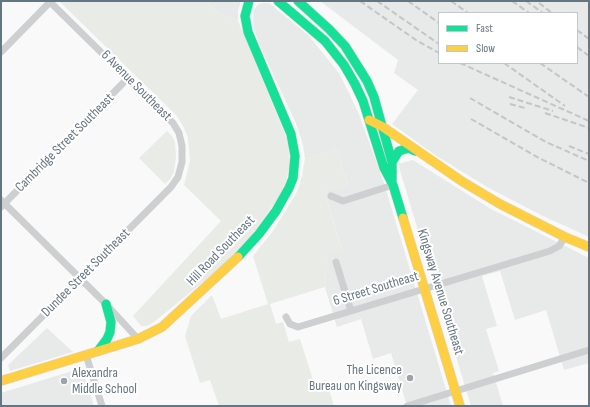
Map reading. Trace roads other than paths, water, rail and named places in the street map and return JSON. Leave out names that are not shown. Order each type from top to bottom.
[{"type":"street","points":[[1,52],[50,1]]},
{"type":"street","name":"6 Avenue Southeast","points":[[50,1],[173,123],[179,133],[182,146],[182,162],[178,177],[171,187]]},
{"type":"street","name":"Hill Road Southeast","points":[[138,339],[155,332],[165,325],[245,250],[276,211],[293,178],[295,156],[291,134],[248,32],[246,16],[249,1]]},
{"type":"street","name":"Kingsway Avenue Southeast","points":[[278,1],[325,41],[344,65],[355,84],[363,102],[384,168],[393,185],[460,406]]},
{"type":"street","name":"Kingsway Avenue Southeast","points":[[298,1],[335,34],[354,60],[371,92],[383,127],[392,162],[393,185]]},
{"type":"street","name":"Cambridge Street Southeast","points":[[2,203],[128,78]]},
{"type":"street","points":[[369,120],[383,127],[418,152],[487,196],[565,237],[589,247]]},
{"type":"street","points":[[392,162],[396,154],[402,150],[409,148],[418,152]]},
{"type":"street","points":[[331,196],[343,200],[393,185]]},
{"type":"street","name":"Dundee Street Southeast","points":[[1,358],[171,187]]},
{"type":"street","points":[[1,381],[138,339],[106,304],[2,203]]},
{"type":"street","name":"6 Street Southeast","points":[[286,317],[290,324],[298,328],[550,251],[559,246],[565,237]]},
{"type":"street","points":[[336,262],[352,311]]},
{"type":"street","points":[[98,351],[107,339],[111,322],[106,304]]},
{"type":"street","points":[[407,406],[589,350]]},
{"type":"street","points":[[86,355],[102,406]]},
{"type":"railway","points":[[360,1],[416,40],[438,52]]},
{"type":"railway","points":[[377,1],[438,43]]},
{"type":"railway","points":[[408,1],[438,22]]},
{"type":"railway","points":[[451,1],[467,12]]},
{"type":"railway","points":[[512,1],[528,12]]},
{"type":"railway","points":[[526,1],[542,12]]},
{"type":"railway","points":[[539,3],[551,12]]},
{"type":"railway","points":[[578,31],[589,39]]},
{"type":"railway","points":[[578,48],[589,56]]},
{"type":"railway","points":[[462,64],[589,121]]},
{"type":"railway","points":[[505,64],[565,106]]},
{"type":"railway","points":[[541,64],[589,97]]},
{"type":"railway","points":[[509,97],[553,111]]},
{"type":"railway","points":[[470,98],[546,142],[589,161]]},
{"type":"railway","points":[[510,104],[525,108]]},
{"type":"railway","points":[[545,113],[589,128]]},
{"type":"railway","points":[[471,119],[539,158],[589,183]]},
{"type":"railway","points":[[569,146],[589,154]]},
{"type":"place","name":"The Licence Bureau on Kingsway","points":[[410,378]]},
{"type":"place","name":"Alexandra Middle School","points":[[64,381]]}]
